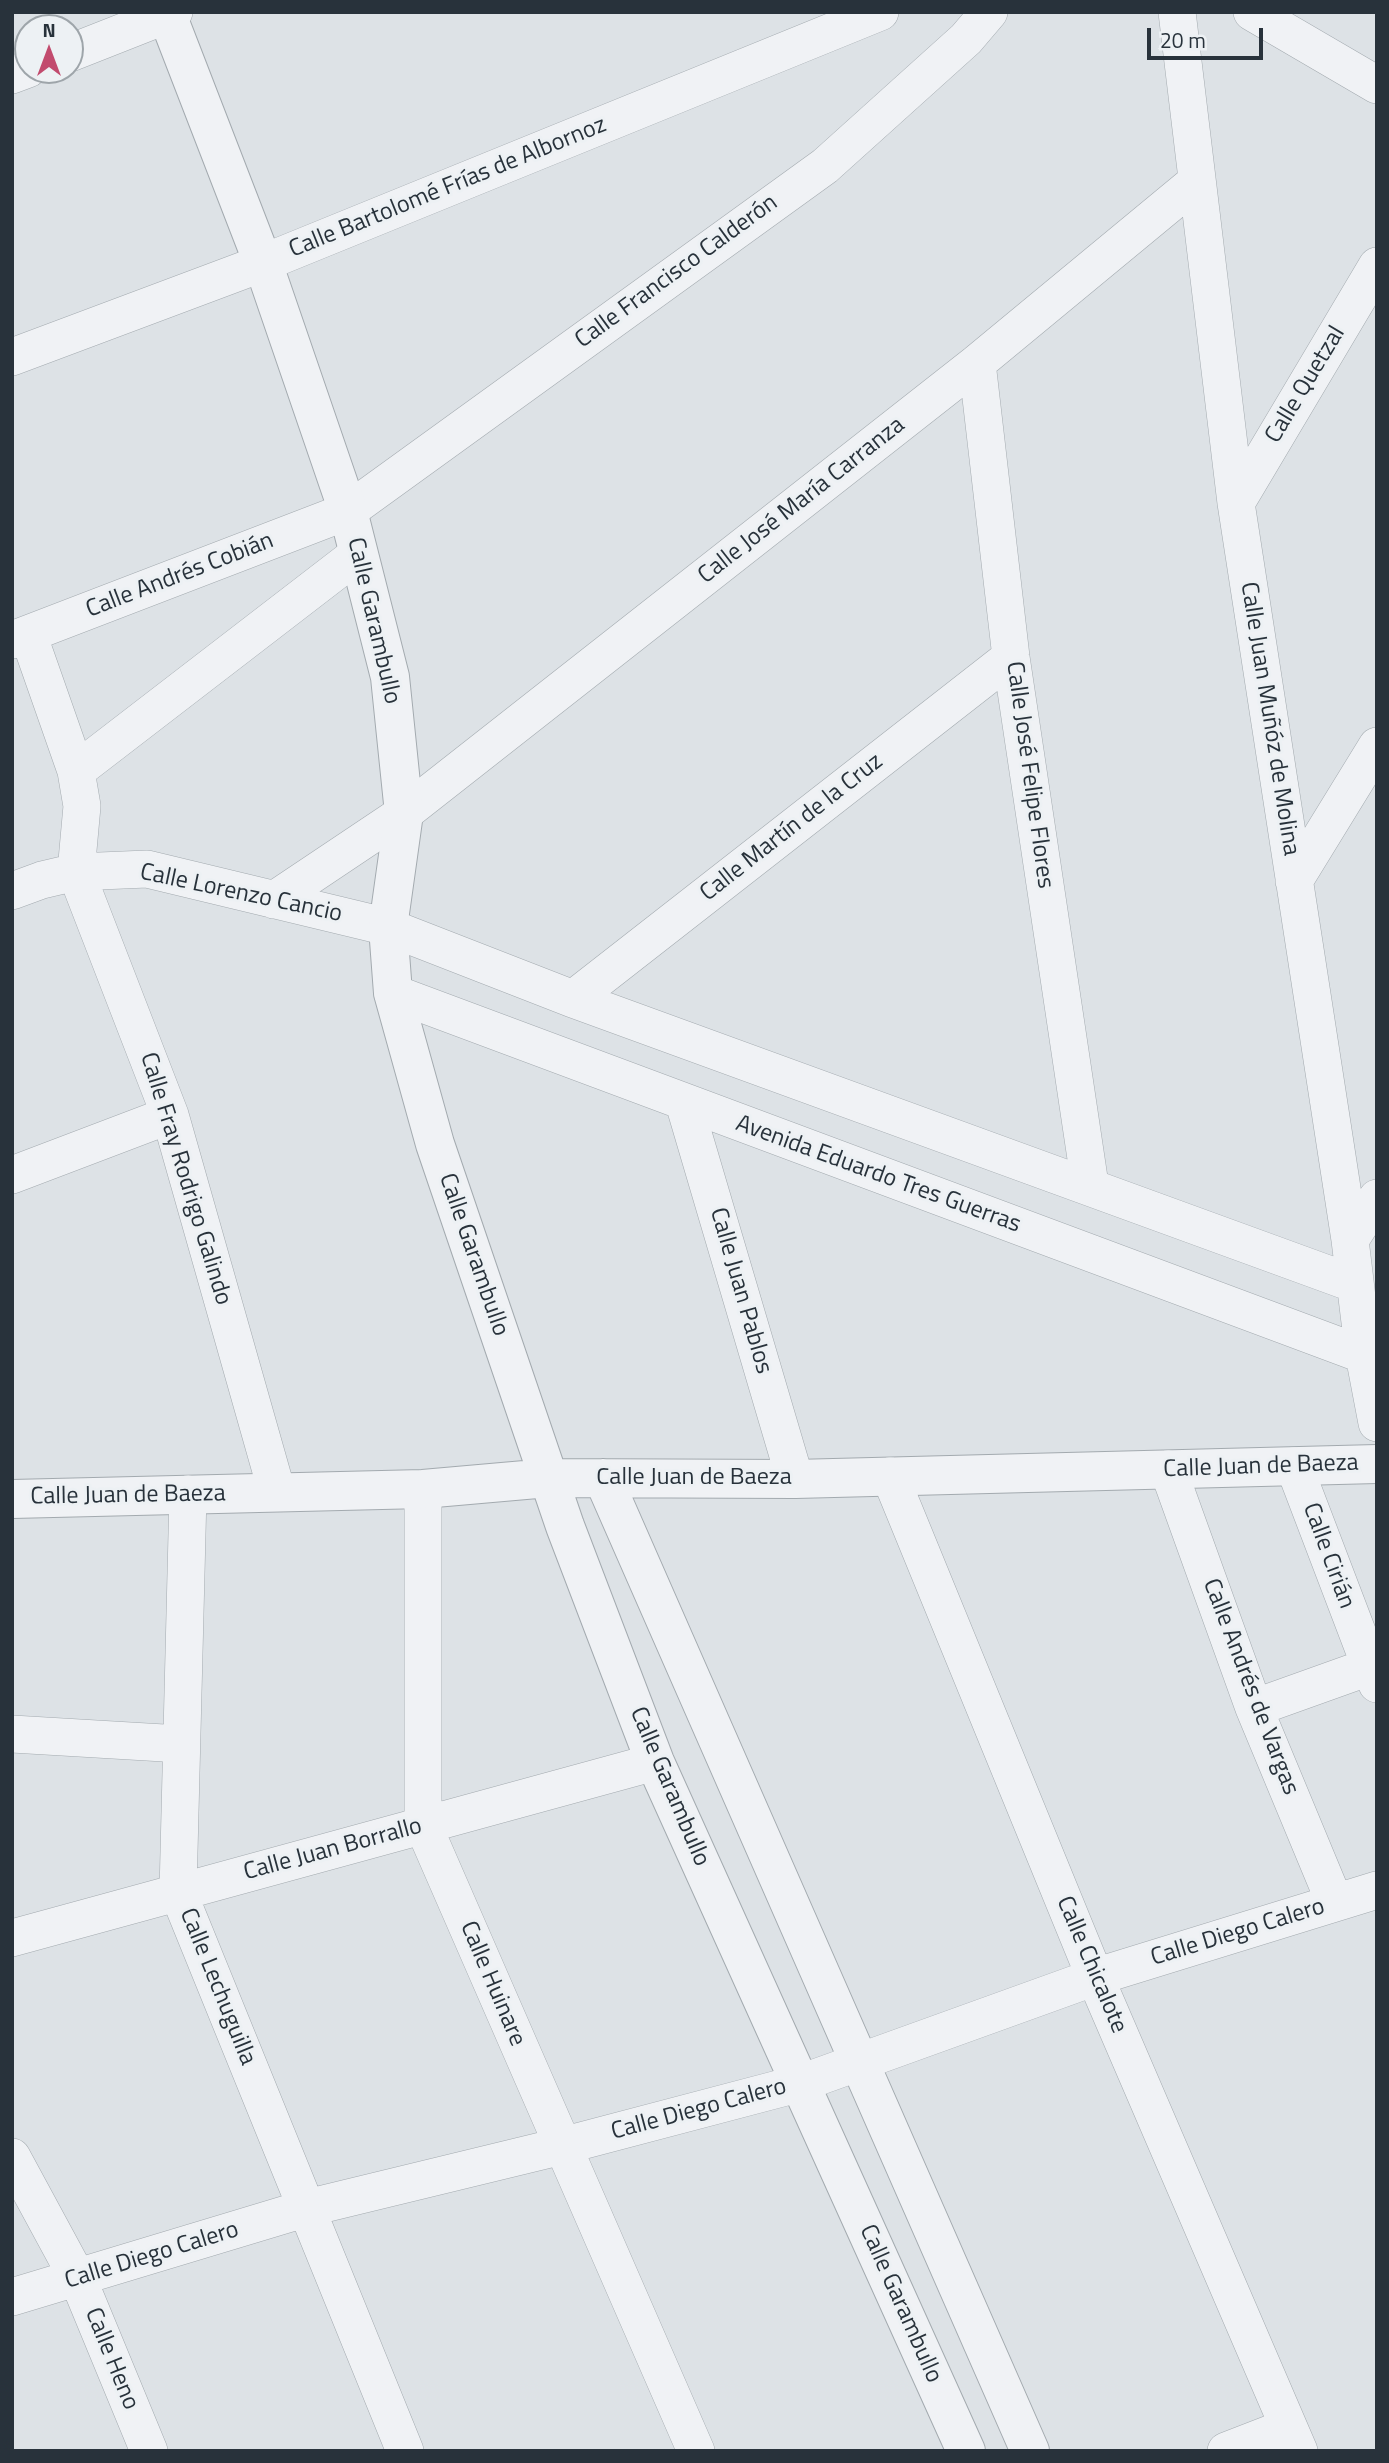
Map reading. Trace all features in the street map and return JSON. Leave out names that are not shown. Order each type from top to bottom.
[{"type":"street","name":"Calle Bartolomé Frías de Albornoz","points":[[12,357],[263,263],[880,12]]},
{"type":"street","name":"Calle Francisco Calderón","points":[[348,510],[825,166],[966,39],[989,12]]},
{"type":"street","name":"Calle Juan Muñóz de Molina","points":[[1177,12],[1236,503],[1350,1240],[1364,1355],[1377,1423]]},
{"type":"street","points":[[1252,12],[1377,85]]},
{"type":"street","name":"Calle Garambullo","points":[[169,13],[263,263],[348,510],[390,677],[404,813],[388,927],[393,993],[435,1144],[548,1478],[655,1762],[966,2451]]},
{"type":"street","points":[[84,47],[169,13]]},
{"type":"street","name":"Calle José María Carranza","points":[[274,900],[404,813],[977,363],[1196,182]]},
{"type":"street","name":"Calle Quetzal","points":[[1236,503],[1377,266]]},
{"type":"street","name":"Calle José Felipe Flores","points":[[977,363],[1011,657],[1090,1185]]},
{"type":"street","name":"Calle Andrés Cobián","points":[[20,637],[348,510]]},
{"type":"street","points":[[76,771],[358,554]]},
{"type":"street","points":[[20,637],[76,771],[82,806],[76,872]]},
{"type":"street","name":"Calle Martín de la Cruz","points":[[573,999],[1011,657]]},
{"type":"street","points":[[1294,881],[1377,746]]},
{"type":"street","name":"Calle Lorenzo Cancio","points":[[12,891],[76,872],[147,869],[388,927]]},
{"type":"street","name":"Calle Fray Rodrigo Galindo","points":[[76,872],[170,1115],[277,1492]]},
{"type":"street","points":[[388,927],[573,999],[1090,1185],[1355,1284]]},
{"type":"street","name":"Avenida Eduardo Tres Guerras","points":[[393,993],[1364,1355]]},
{"type":"street","name":"Calle Juan Pablos","points":[[684,1103],[795,1479]]},
{"type":"street","points":[[12,1175],[170,1115]]},
{"type":"street","points":[[1350,1240],[1377,1198]]},
{"type":"street","name":"Calle Juan de Baeza","points":[[12,1499],[422,1489],[548,1478],[795,1479],[1377,1464]]},
{"type":"street","name":"Calle Cirián","points":[[1294,1466],[1374,1671]]},
{"type":"street","name":"Calle Andrés de Vargas","points":[[1168,1469],[1254,1708],[1335,1903]]},
{"type":"street","name":"Calle Chicalote","points":[[890,1476],[1095,1977],[1294,2439]]},
{"type":"street","points":[[603,1478],[1030,2451]]},
{"type":"street","name":"Calle Huinare","points":[[422,1489],[423,1825],[696,2451]]},
{"type":"street","name":"Calle Lechuguilla","points":[[188,1494],[178,1892],[405,2451]]},
{"type":"street","points":[[1254,1708],[1374,1671]]},
{"type":"street","points":[[12,1734],[181,1744]]},
{"type":"street","name":"Calle Juan Borrallo","points":[[12,1938],[655,1762]]},
{"type":"street","name":"Calle Diego Calero","points":[[12,2297],[307,2208],[562,2146],[801,2083],[1095,1977],[1377,1891]]},
{"type":"street","name":"Calle Heno","points":[[12,2157],[78,2279],[149,2451]]},
{"type":"street","points":[[1226,2451],[1294,2439]]}]
